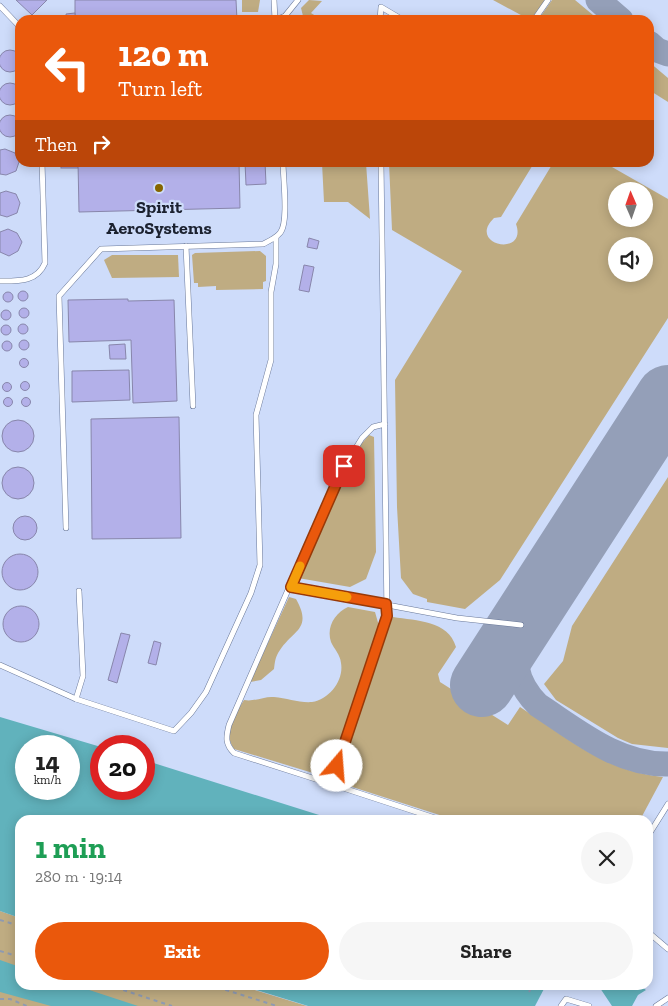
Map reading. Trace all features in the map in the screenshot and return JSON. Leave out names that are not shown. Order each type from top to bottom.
[{"type":"lane","points":[[274,0],[275,15]]},
{"type":"lane","points":[[286,15],[298,0]]},
{"type":"lane","points":[[538,15],[548,0]]},
{"type":"lane","points":[[0,6],[15,22]]},
{"type":"lane","points":[[380,15],[381,7],[395,15]]},
{"type":"lane","points":[[0,281],[29,279],[40,273],[45,263],[42,167]]},
{"type":"lane","points":[[66,528],[60,296],[101,248],[263,244],[276,237],[282,232],[285,222],[283,167]]},
{"type":"lane","points":[[331,784],[387,616],[381,167]]},
{"type":"lane","points":[[0,665],[76,699],[174,731],[191,713],[206,692],[251,593],[260,566],[256,415],[270,360],[271,292],[276,264],[276,237]]},
{"type":"lane","points":[[186,246],[193,406]]},
{"type":"lane","points":[[385,424],[374,428],[352,451],[336,480],[291,587],[229,725],[226,736],[228,747],[234,753],[426,815]]},
{"type":"lane","points":[[291,587],[457,618],[521,625]]},
{"type":"lane","points":[[76,699],[83,676],[79,591]]},
{"type":"lane","points":[[653,828],[668,804]]},
{"type":"lane","points":[[653,936],[668,949]]},
{"type":"lane","points":[[656,1006],[668,998]]},
{"type":"lane","points":[[561,1006],[566,999],[589,1006]]},
{"type":"path","points":[[0,920],[15,924]]},
{"type":"path","points":[[0,951],[15,956]]},
{"type":"path","points":[[123,990],[172,1006]]},
{"type":"path","points":[[226,990],[277,1006]]},
{"type":"path","points":[[0,999],[19,1001],[27,1006]]},
{"type":"shaded area","points":[[242,0],[260,0],[258,12],[242,12]]},
{"type":"shaded area","points":[[309,0],[322,1],[311,13],[314,15],[303,15],[301,8]]},
{"type":"shaded area","points":[[493,0],[546,0],[534,15],[521,15]]},
{"type":"shaded area","points":[[552,0],[575,0],[593,15],[542,15]]},
{"type":"shaded area","points":[[654,66],[668,78],[668,102],[654,93]]},
{"type":"shaded area","points":[[322,167],[366,167],[370,219],[348,202],[324,202]]},
{"type":"shaded area","points":[[389,167],[532,167],[501,217],[494,218],[487,227],[487,235],[492,241],[499,244],[507,244],[514,241],[517,235],[516,224],[551,167],[612,167],[638,182],[608,182],[608,228],[652,228],[653,190],[668,199],[668,318],[500,580],[465,609],[427,602],[427,599],[413,594],[401,578],[397,507],[395,380],[462,271],[392,230]]},
{"type":"shaded area","points":[[260,251],[266,256],[266,281],[263,282],[263,289],[216,290],[216,286],[198,287],[198,283],[194,283],[192,255],[195,253]]},
{"type":"shaded area","points":[[112,255],[178,255],[179,277],[112,278],[104,260]]},
{"type":"shaded area","points":[[369,435],[374,437],[376,552],[366,579],[350,587],[298,578],[336,485],[356,450]]},
{"type":"shaded area","points":[[668,477],[668,748],[632,744],[618,738],[556,700],[544,684],[563,661],[572,626]]},
{"type":"shaded area","points":[[289,597],[296,599],[301,609],[302,623],[278,653],[274,669],[261,680],[250,682]]},
{"type":"shaded area","points":[[348,607],[375,612],[379,626],[332,764],[323,773],[313,773],[234,749],[229,736],[231,724],[244,700],[274,697],[312,702],[330,693],[338,682],[341,669],[338,654],[331,642],[331,626],[339,613]]},
{"type":"shaded area","points":[[393,617],[430,623],[446,631],[456,647],[438,674],[440,682],[508,725],[520,707],[571,741],[604,760],[642,774],[663,777],[643,815],[439,815],[343,784],[339,775],[341,766],[382,642]]},
{"type":"shaded area","points":[[0,717],[61,735],[15,735],[15,800],[80,800],[80,741],[90,744],[90,800],[155,800],[155,763],[319,815],[15,815],[15,916],[0,911]]},
{"type":"shaded area","points":[[0,911],[15,916],[15,990],[255,990],[307,1006],[0,1006]]},
{"type":"shaded area","points":[[0,960],[15,965],[15,990],[89,990],[138,1006],[51,1006],[0,992]]},
{"type":"shaded area","points":[[256,990],[543,990],[535,1006],[308,1006]]},
{"type":"shaded area","points":[[601,990],[646,990],[638,995],[632,1006],[612,1006]]},
{"type":"building","points":[[16,0],[47,0],[32,15]]},
{"type":"building","points":[[75,0],[236,0],[237,15],[75,15]]},
{"type":"building","points":[[10,50],[14,51],[15,70],[10,72],[2,69],[-1,61],[2,53]]},
{"type":"building","points":[[10,83],[14,84],[15,104],[10,105],[2,102],[-1,94],[2,86]]},
{"type":"building","points":[[10,115],[14,116],[15,136],[10,137],[2,134],[-1,126],[2,118]]},
{"type":"building","points":[[5,149],[15,153],[15,167],[17,167],[16,171],[6,175],[0,174],[0,150]]},
{"type":"building","points":[[61,167],[78,167],[78,168]]},
{"type":"building","name":"Spirit AeroSystems","points":[[78,167],[239,167],[240,208],[79,212]]},
{"type":"building","points":[[245,167],[265,167],[266,184],[246,185]]},
{"type":"building","points":[[6,191],[16,194],[20,203],[17,213],[7,217],[0,215],[0,193]]},
{"type":"building","points":[[8,229],[17,233],[22,242],[18,251],[9,256],[0,252],[0,232]]},
{"type":"building","points":[[309,238],[319,241],[317,249],[307,247]]},
{"type":"building","points":[[304,265],[314,267],[309,292],[299,290]]},
{"type":"building","points":[[21,291],[25,291],[28,296],[27,300],[21,301],[18,298],[18,294]]},
{"type":"building","points":[[6,292],[10,292],[13,297],[12,301],[6,302],[3,299],[3,295]]},
{"type":"building","points":[[128,299],[128,301],[174,300],[177,401],[133,403],[131,340],[69,342],[68,300]]},
{"type":"building","points":[[22,308],[26,308],[29,313],[28,317],[22,318],[19,315],[19,311]]},
{"type":"building","points":[[4,310],[8,310],[11,315],[10,319],[4,320],[1,317],[1,313]]},
{"type":"building","points":[[21,324],[25,324],[28,329],[27,333],[21,334],[18,331],[18,327]]},
{"type":"building","points":[[4,325],[8,325],[11,330],[10,334],[4,335],[1,332],[1,328]]},
{"type":"building","points":[[22,340],[26,340],[29,345],[28,349],[22,350],[19,347],[19,343]]},
{"type":"building","points":[[5,341],[9,341],[12,346],[11,350],[5,351],[2,348],[2,344]]},
{"type":"building","points":[[125,344],[126,359],[110,359],[109,345]]},
{"type":"building","points":[[24,359],[28,363],[24,367],[20,363]]},
{"type":"building","points":[[129,370],[130,400],[72,402],[72,371]]},
{"type":"building","points":[[25,382],[29,386],[25,390],[21,386]]},
{"type":"building","points":[[7,383],[11,387],[7,391],[3,387]]},
{"type":"building","points":[[8,398],[12,402],[8,406],[4,402]]},
{"type":"building","points":[[26,398],[30,402],[26,406],[22,402]]},
{"type":"building","points":[[179,417],[181,538],[92,539],[91,419]]},
{"type":"building","points":[[18,420],[24,421],[29,425],[33,430],[33,442],[29,447],[24,451],[18,452],[12,451],[7,447],[3,442],[2,436],[3,430],[7,425],[12,421]]},
{"type":"building","points":[[18,467],[24,468],[29,472],[33,477],[33,489],[29,494],[24,498],[18,499],[12,498],[7,494],[3,489],[2,483],[3,477],[7,472],[12,468]]},
{"type":"building","points":[[25,516],[33,520],[37,528],[33,536],[25,540],[17,536],[13,528],[17,520]]},
{"type":"building","points":[[20,554],[32,560],[38,572],[32,584],[20,590],[8,584],[2,572],[8,560]]},
{"type":"building","points":[[21,606],[33,612],[39,624],[33,636],[21,642],[9,636],[3,624],[9,612]]},
{"type":"building","points":[[121,633],[130,635],[117,683],[108,680]]},
{"type":"building","points":[[154,641],[161,643],[156,665],[148,663]]},
{"type":"taxiway","points":[[598,0],[615,15]]},
{"type":"taxiway","points":[[654,47],[668,54]]},
{"type":"taxiway","points":[[644,436],[668,412]]},
{"type":"taxiway","points":[[521,625],[516,647],[517,668],[524,687],[538,705],[599,745],[615,753],[650,763],[668,764]]},
{"type":"runway","points":[[482,685],[668,397]]},
{"type":"slow traffic","points":[[300,566],[291,587],[347,597]]},
{"type":"place","name":"Spirit AeroSystems","points":[[159,188]]},
{"type":"route","points":[[337,766],[387,616],[386,604],[291,587],[336,480],[344,466]]}]
